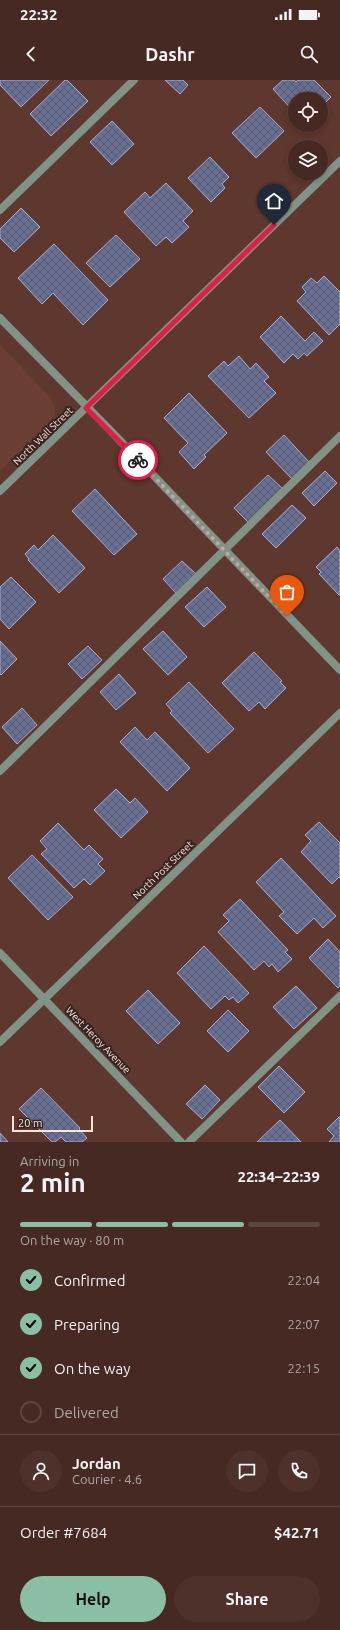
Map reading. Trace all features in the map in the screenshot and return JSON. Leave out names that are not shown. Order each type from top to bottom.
[{"type":"street","points":[[0,210],[134,80]]},
{"type":"street","name":"North Wall Street","points":[[0,491],[340,161]]},
{"type":"street","points":[[0,318],[86,408],[109,429],[340,670]]},
{"type":"street","points":[[0,771],[340,436]]},
{"type":"street","name":"North Post Street","points":[[0,1042],[340,713]]},
{"type":"street","name":"West Heroy Avenue","points":[[0,953],[181,1142]]},
{"type":"street","points":[[189,1142],[340,996]]},
{"type":"shaded area","points":[[0,345],[50,397],[55,406],[55,415],[49,424],[0,471]]},
{"type":"building","points":[[0,80],[49,80],[21,107],[0,85]]},
{"type":"building","points":[[65,80],[67,80],[88,101],[51,136],[30,114]]},
{"type":"building","points":[[165,80],[183,80],[188,85],[180,94]]},
{"type":"building","points":[[283,80],[294,80],[296,82],[298,80],[314,80],[326,92],[288,92],[288,105],[273,89]]},
{"type":"building","points":[[260,107],[284,131],[256,158],[232,133]]},
{"type":"building","points":[[112,121],[134,144],[112,165],[90,142]]},
{"type":"building","points":[[210,157],[229,177],[222,184],[225,188],[211,202],[188,178]]},
{"type":"building","points":[[166,183],[193,211],[183,221],[189,227],[172,243],[166,237],[156,246],[124,212],[145,192],[150,198]]},
{"type":"building","points":[[21,208],[40,227],[14,252],[0,238],[0,229]]},
{"type":"building","points":[[116,235],[140,259],[110,287],[86,263]]},
{"type":"building","points":[[54,244],[108,300],[83,325],[53,293],[42,304],[18,278]]},
{"type":"building","points":[[324,276],[340,292],[340,324],[329,335],[297,301],[306,292],[302,287],[311,278],[317,283]]},
{"type":"building","points":[[281,316],[305,341],[314,332],[323,341],[307,356],[304,353],[298,359],[293,354],[284,363],[260,337]]},
{"type":"building","points":[[239,356],[250,369],[256,363],[269,377],[264,381],[276,393],[249,418],[208,376],[224,361],[228,366]]},
{"type":"building","points":[[189,393],[227,433],[204,455],[206,457],[194,469],[179,452],[188,443],[164,418]]},
{"type":"building","points":[[284,435],[309,462],[292,479],[266,452]]},
{"type":"building","points":[[325,471],[337,483],[314,506],[302,493]]},
{"type":"building","points":[[268,475],[282,488],[248,522],[234,508]]},
{"type":"building","points":[[95,489],[137,534],[114,555],[72,511]]},
{"type":"building","points":[[292,505],[306,518],[276,548],[262,534]]},
{"type":"building","points":[[53,535],[85,568],[59,593],[28,560],[29,559],[25,554],[34,545],[38,550]]},
{"type":"building","points":[[337,547],[340,551],[340,596],[319,574],[321,572],[316,567]]},
{"type":"building","points":[[182,561],[196,574],[176,593],[163,579]]},
{"type":"building","points":[[11,577],[36,602],[9,629],[0,619],[0,587]]},
{"type":"building","points":[[207,587],[226,607],[204,627],[185,607]]},
{"type":"building","points":[[163,631],[187,657],[168,675],[143,649]]},
{"type":"building","points":[[0,641],[17,659],[1,675],[0,674]]},
{"type":"building","points":[[88,646],[102,660],[82,679],[68,664]]},
{"type":"building","points":[[254,652],[282,681],[280,682],[286,688],[265,709],[259,702],[249,711],[222,683]]},
{"type":"building","points":[[119,674],[136,693],[116,710],[100,692]]},
{"type":"building","points":[[189,682],[234,729],[208,753],[170,713],[172,711],[166,704]]},
{"type":"building","points":[[22,708],[37,725],[17,744],[2,727]]},
{"type":"building","points":[[135,727],[147,740],[155,732],[190,768],[167,791],[120,742]]},
{"type":"building","points":[[116,789],[130,803],[135,798],[148,812],[121,838],[94,810]]},
{"type":"building","points":[[319,822],[340,843],[340,878],[339,877],[332,884],[301,852],[311,841],[305,835]]},
{"type":"building","points":[[58,823],[84,850],[89,845],[103,859],[98,864],[105,871],[90,885],[84,879],[74,888],[41,854],[47,849],[40,841]]},
{"type":"building","points":[[32,855],[73,897],[48,920],[8,878]]},
{"type":"building","points":[[281,858],[336,916],[323,928],[314,918],[297,934],[279,916],[284,912],[256,882]]},
{"type":"building","points":[[240,899],[288,950],[285,952],[292,959],[278,972],[272,964],[269,967],[264,961],[254,970],[218,932],[229,921],[223,915]]},
{"type":"building","points":[[328,939],[340,952],[340,986],[338,988],[309,958]]},
{"type":"building","points":[[204,946],[249,993],[238,1003],[233,997],[229,1000],[225,996],[211,1009],[177,973]]},
{"type":"building","points":[[296,986],[317,1008],[294,1029],[273,1007]]},
{"type":"building","points":[[148,990],[180,1023],[158,1044],[126,1011]]},
{"type":"building","points":[[228,1010],[249,1031],[228,1052],[207,1031]]},
{"type":"building","points":[[279,1066],[305,1092],[284,1113],[258,1087]]},
{"type":"building","points":[[205,1085],[220,1100],[202,1119],[186,1104]]},
{"type":"building","points":[[41,1088],[80,1128],[79,1129],[87,1138],[82,1142],[66,1142],[61,1137],[55,1142],[52,1142],[19,1109]]},
{"type":"building","points":[[340,1116],[340,1142],[329,1142],[334,1136],[327,1129]]},
{"type":"building","points":[[280,1120],[301,1142],[257,1142]]},
{"type":"building","points":[[0,1133],[8,1142],[0,1142]]},
{"type":"way so far","points":[[138,460],[287,616]]},
{"type":"route","points":[[138,460],[109,429],[86,408],[274,225]]}]
